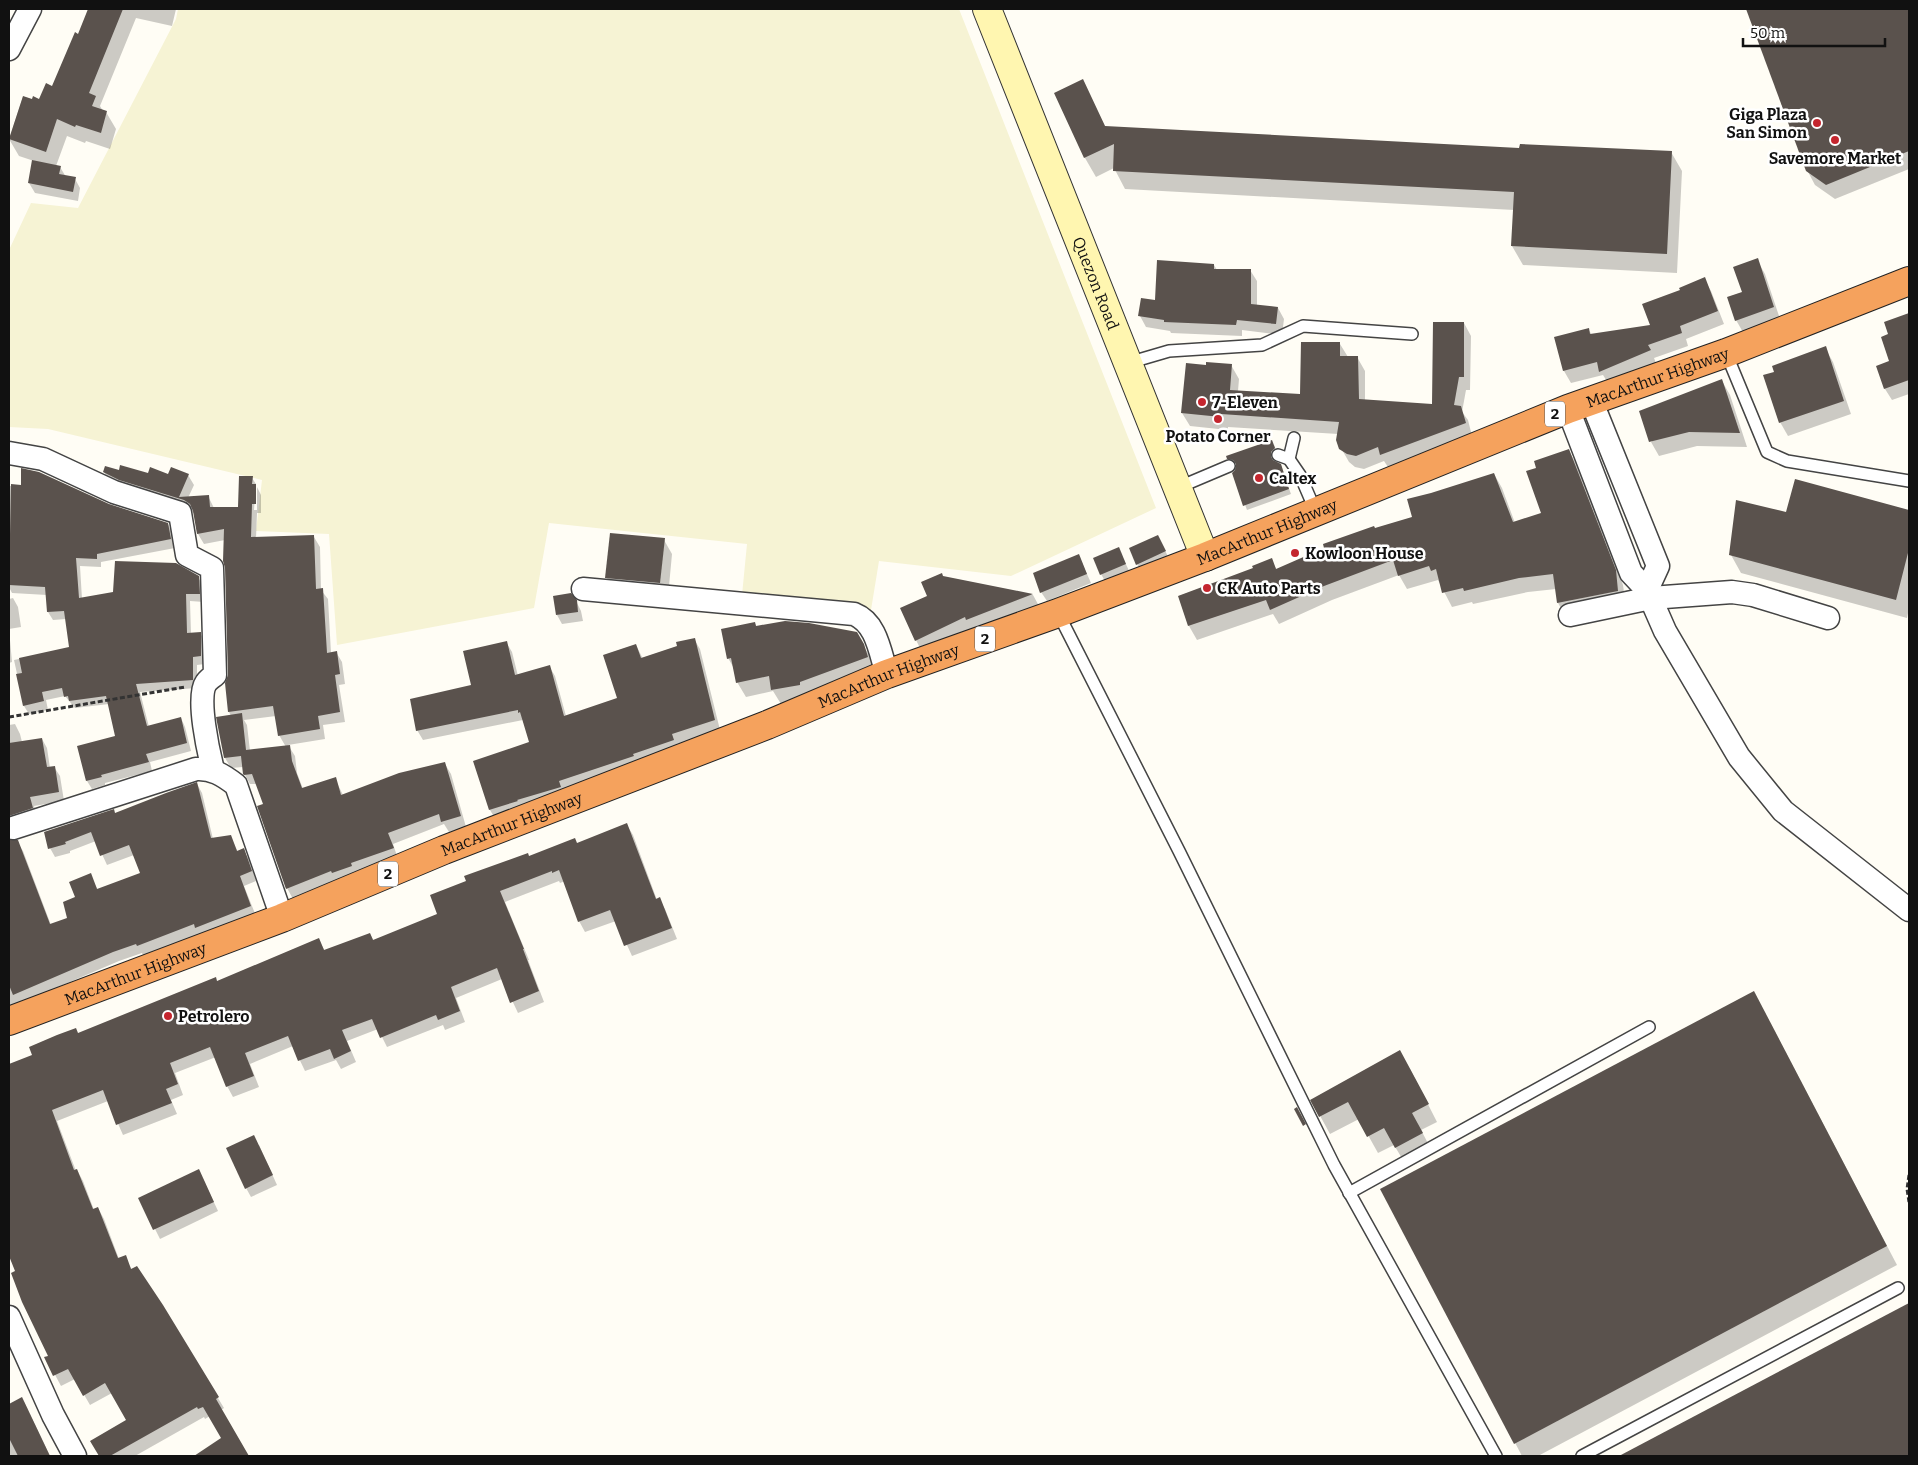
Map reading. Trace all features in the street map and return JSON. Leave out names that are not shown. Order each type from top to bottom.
[{"type":"highway","name":"MacArthur Highway","points":[[9,1021],[282,918],[444,850],[767,725],[887,674],[1058,613],[1205,557],[1580,405],[1726,352],[1909,281]]},
{"type":"main road","name":"Quezon Road","points":[[987,9],[1205,557]]},
{"type":"street","points":[[9,49],[30,9]]},
{"type":"street","points":[[1580,405],[1622,476],[1658,566],[1649,594]]},
{"type":"street","points":[[1580,405],[1598,487],[1631,573],[1649,594],[1665,631],[1740,757],[1783,811],[1909,910]]},
{"type":"street","points":[[9,453],[43,459],[114,492],[180,513],[187,555],[212,568],[215,675],[205,684],[203,699],[206,742],[213,770]]},
{"type":"street","points":[[1598,487],[1622,476]]},
{"type":"street","points":[[1613,527],[1639,519]]},
{"type":"street","points":[[583,589],[854,614],[861,616],[874,633],[887,674]]},
{"type":"street","points":[[1570,615],[1649,594],[1732,592],[1753,595],[1828,618]]},
{"type":"street","points":[[13,828],[196,769],[213,770],[225,776],[236,785],[282,918]]},
{"type":"street","points":[[9,1317],[53,1415],[75,1456]]},
{"type":"lane","points":[[1128,363],[1169,351],[1262,345],[1304,326],[1412,334]]},
{"type":"lane","points":[[1726,352],[1767,452],[1787,461],[1909,481]]},
{"type":"lane","points":[[1289,459],[1294,438]]},
{"type":"lane","points":[[1278,455],[1289,459],[1300,475],[1316,512]]},
{"type":"lane","points":[[1177,488],[1230,466]]},
{"type":"lane","points":[[1058,613],[1184,860],[1349,1193],[1496,1456]]},
{"type":"lane","points":[[1349,1193],[1649,1027]]},
{"type":"lane","points":[[1582,1456],[1898,1288]]},
{"type":"path","points":[[9,717],[205,684]]},
{"type":"path","points":[[1909,1175],[1907,1189],[1909,1202]]},
{"type":"shaded area","points":[[178,9],[959,9],[1156,508],[1011,576],[879,561],[871,610],[742,595],[747,544],[549,523],[534,608],[337,645],[329,534],[256,531],[262,480],[48,429],[9,427],[9,250],[31,203],[78,208],[176,19]]},
{"type":"building","points":[[88,9],[123,9],[89,93],[96,96],[92,106],[107,111],[101,133],[76,125],[75,127],[57,119],[46,152],[9,139],[23,96],[32,99],[33,96],[39,99],[46,83],[52,86],[75,32],[78,34]]},
{"type":"building","points":[[1746,9],[1909,9],[1909,151],[1826,185],[1806,171]]},
{"type":"building","points":[[1083,79],[1105,126],[1519,148],[1520,144],[1672,151],[1667,254],[1511,246],[1514,192],[1113,171],[1114,144],[1084,158],[1054,93]]},
{"type":"building","points":[[32,160],[61,166],[59,174],[76,177],[73,192],[28,183]]},
{"type":"building","points":[[1758,258],[1774,307],[1735,321],[1727,297],[1742,292],[1733,267]]},
{"type":"building","points":[[1157,260],[1214,264],[1214,269],[1251,269],[1251,304],[1278,307],[1276,324],[1237,320],[1236,325],[1164,322],[1164,320],[1138,316],[1141,298],[1155,300]]},
{"type":"building","points":[[1705,277],[1718,311],[1680,326],[1682,333],[1648,345],[1651,350],[1599,372],[1597,362],[1563,371],[1554,337],[1589,328],[1590,334],[1650,325],[1642,304],[1680,290],[1679,288]]},
{"type":"building","points":[[1909,313],[1909,380],[1884,389],[1876,366],[1889,361],[1881,337],[1888,334],[1884,322]]},
{"type":"building","points":[[1433,322],[1464,322],[1464,377],[1459,377],[1454,405],[1461,406],[1466,423],[1380,455],[1378,447],[1356,456],[1347,454],[1339,449],[1336,440],[1339,422],[1221,414],[1221,417],[1181,413],[1186,363],[1206,365],[1206,362],[1232,364],[1230,390],[1300,394],[1301,342],[1340,342],[1340,356],[1358,356],[1359,399],[1432,404]]},
{"type":"building","points":[[1826,346],[1844,401],[1779,423],[1763,375],[1774,372],[1772,366]]},
{"type":"building","points":[[1722,379],[1740,433],[1689,432],[1649,442],[1639,411]]},
{"type":"building","name":"Caltex","points":[[1272,440],[1275,448],[1271,452],[1271,457],[1281,464],[1289,489],[1243,506],[1232,473],[1235,470],[1236,464],[1233,460],[1227,459],[1226,456]]},
{"type":"building","points":[[1569,449],[1616,570],[1618,591],[1557,603],[1553,574],[1519,578],[1464,591],[1463,588],[1442,593],[1436,569],[1431,571],[1429,566],[1398,576],[1393,560],[1324,586],[1270,610],[1266,600],[1188,626],[1178,596],[1253,568],[1252,566],[1272,558],[1276,569],[1324,548],[1323,544],[1374,526],[1375,528],[1412,517],[1407,499],[1494,473],[1513,522],[1541,513],[1526,471],[1536,468],[1534,461]]},
{"type":"building","points":[[120,465],[148,473],[150,467],[168,474],[171,467],[189,474],[179,497],[209,495],[210,507],[238,507],[239,476],[253,476],[252,484],[256,484],[256,504],[252,504],[251,537],[314,535],[316,589],[323,588],[327,653],[337,651],[340,674],[335,675],[340,712],[318,716],[320,729],[278,736],[273,706],[228,712],[225,683],[228,675],[225,568],[223,561],[224,529],[197,534],[193,511],[190,504],[184,500],[119,480],[103,472],[105,466],[119,470]]},
{"type":"building","points":[[21,468],[39,472],[109,504],[168,523],[171,539],[97,554],[97,559],[76,558],[79,598],[113,592],[115,561],[176,563],[199,576],[200,594],[186,594],[187,633],[201,632],[201,656],[193,657],[193,680],[136,684],[147,726],[181,717],[187,743],[146,754],[149,762],[86,781],[77,746],[115,736],[106,696],[69,701],[68,696],[64,697],[62,688],[42,692],[44,701],[23,706],[16,674],[22,673],[19,658],[69,647],[64,611],[47,612],[45,587],[9,585],[11,484],[21,485]]},
{"type":"building","points":[[1795,479],[1909,510],[1909,549],[1896,600],[1729,555],[1736,500],[1786,512]]},
{"type":"building","points":[[610,533],[665,538],[660,583],[605,578]]},
{"type":"building","points":[[1158,535],[1166,551],[1136,565],[1129,548]]},
{"type":"building","points":[[1119,547],[1126,564],[1100,575],[1093,558]]},
{"type":"building","points":[[1079,554],[1087,574],[1040,593],[1033,573]]},
{"type":"building","points":[[942,573],[943,576],[1033,594],[966,620],[965,617],[915,641],[900,608],[927,596],[921,582]]},
{"type":"building","points":[[571,593],[577,600],[578,612],[556,615],[553,596]]},
{"type":"building","points":[[785,621],[809,623],[857,632],[864,644],[868,657],[800,682],[800,685],[771,690],[769,676],[736,683],[731,658],[727,659],[721,629],[755,622],[756,626]]},
{"type":"building","points":[[695,638],[715,720],[672,734],[674,740],[633,754],[634,756],[559,781],[561,787],[489,810],[473,761],[529,742],[518,710],[416,731],[410,699],[471,685],[463,651],[507,641],[515,675],[550,665],[564,716],[617,698],[603,655],[636,644],[641,658],[677,646],[676,642]]},
{"type":"building","points":[[242,713],[246,750],[290,745],[292,761],[302,788],[336,777],[341,795],[399,773],[445,762],[461,816],[441,822],[439,814],[388,833],[394,848],[351,863],[352,866],[332,873],[331,871],[286,889],[257,806],[263,804],[252,774],[243,774],[241,756],[224,758],[216,717]]},
{"type":"building","points":[[42,738],[47,767],[55,766],[59,792],[30,797],[33,808],[9,816],[9,743]]},
{"type":"building","points":[[197,782],[211,838],[231,835],[237,851],[244,848],[252,871],[240,876],[251,906],[195,928],[194,924],[137,946],[136,944],[113,952],[13,995],[9,985],[9,840],[18,840],[50,924],[67,918],[63,902],[75,897],[69,882],[91,873],[97,889],[140,873],[129,845],[100,856],[91,832],[65,842],[66,844],[48,849],[44,832],[114,809],[115,813]]},
{"type":"building","points":[[627,823],[656,899],[660,897],[672,928],[624,946],[610,910],[578,922],[559,870],[552,873],[552,871],[500,891],[539,991],[510,1003],[497,968],[451,987],[460,1011],[438,1020],[436,1015],[380,1038],[372,1019],[342,1030],[351,1051],[334,1059],[330,1049],[298,1061],[288,1036],[245,1053],[254,1076],[226,1087],[210,1047],[170,1063],[178,1084],[166,1089],[172,1103],[116,1125],[103,1090],[52,1110],[74,1170],[77,1169],[93,1209],[98,1207],[118,1258],[126,1255],[131,1269],[137,1266],[163,1305],[219,1397],[216,1399],[249,1456],[194,1456],[221,1438],[203,1407],[198,1409],[197,1407],[110,1456],[99,1456],[90,1441],[126,1420],[105,1383],[83,1396],[68,1369],[53,1376],[44,1357],[48,1356],[22,1302],[11,1273],[15,1271],[9,1256],[9,1064],[32,1055],[29,1047],[57,1035],[76,1028],[78,1033],[216,977],[217,981],[319,938],[324,950],[370,933],[373,940],[437,914],[430,895],[466,881],[464,876],[528,853],[529,856],[575,838],[577,843]]},
{"type":"building","points":[[1754,991],[1887,1246],[1514,1444],[1380,1189]]},
{"type":"building","points":[[1400,1050],[1429,1104],[1412,1113],[1423,1133],[1395,1148],[1384,1128],[1367,1137],[1348,1102],[1319,1117],[1310,1100]]},
{"type":"building","points":[[1297,1107],[1306,1124],[1303,1126],[1294,1109]]},
{"type":"building","points":[[254,1135],[273,1175],[245,1189],[226,1148]]},
{"type":"building","points":[[199,1169],[214,1202],[153,1230],[138,1198]]},
{"type":"building","points":[[1909,1303],[1909,1456],[1619,1456]]},
{"type":"building","points":[[22,1397],[50,1456],[18,1456],[9,1438],[9,1404]]},
{"type":"place","name":"Giga Plaza San Simon","points":[[1817,123]]},
{"type":"place","name":"Savemore Market","points":[[1835,140]]},
{"type":"place","name":"7-Eleven","points":[[1202,402]]},
{"type":"place","name":"Potato Corner","points":[[1218,419]]},
{"type":"place","name":"Caltex","points":[[1259,478]]},
{"type":"place","name":"Kowloon House","points":[[1295,553]]},
{"type":"place","name":"CK Auto Parts","points":[[1207,588]]},
{"type":"place","name":"Petrolero","points":[[168,1016]]}]
